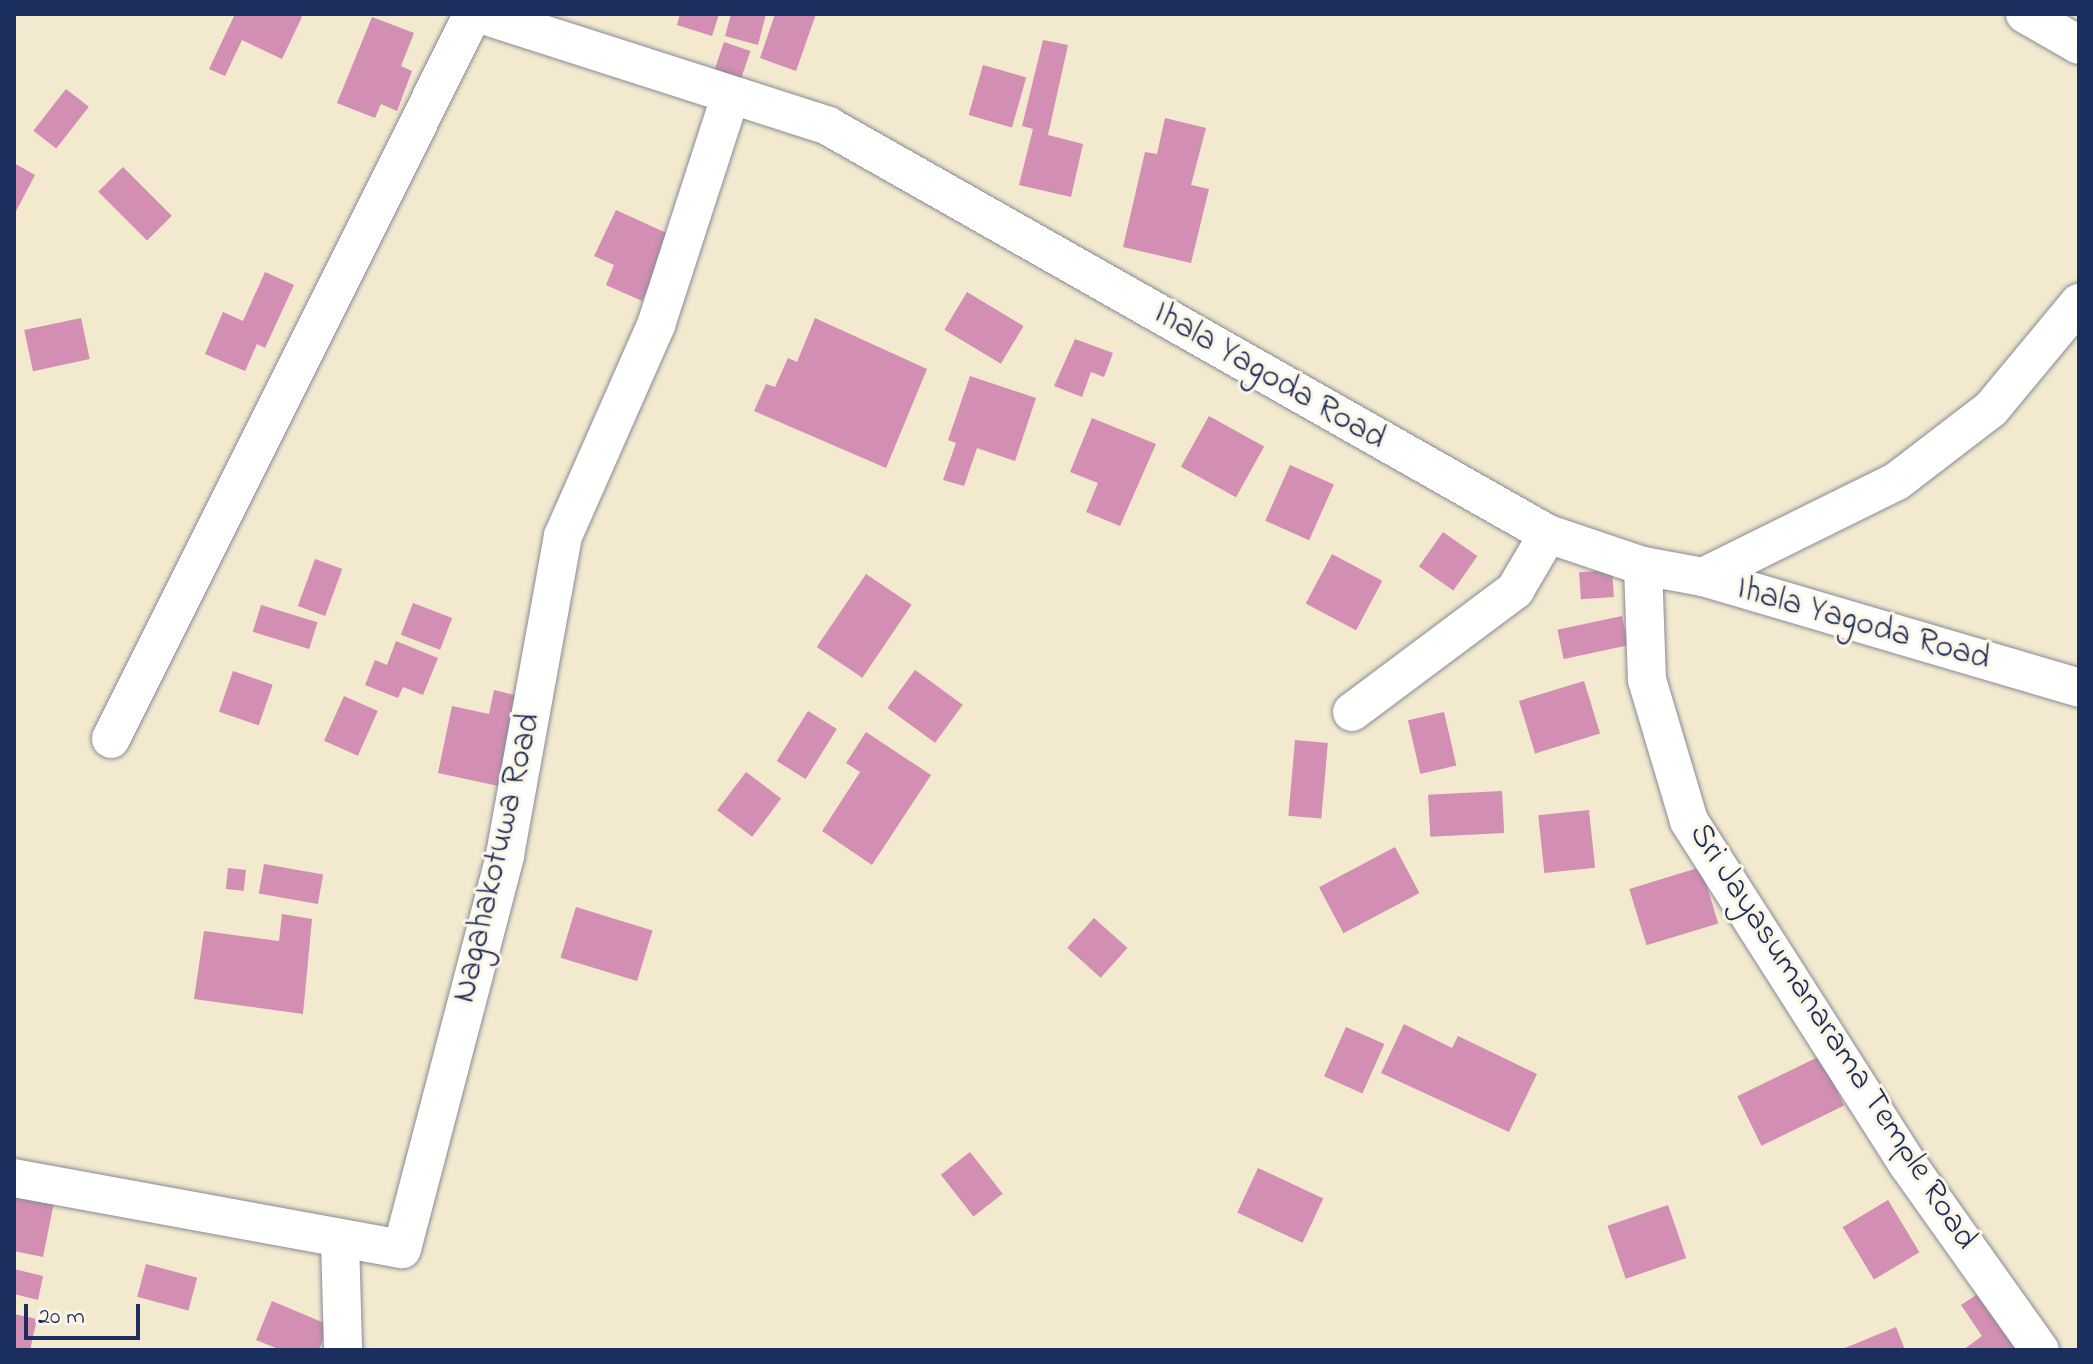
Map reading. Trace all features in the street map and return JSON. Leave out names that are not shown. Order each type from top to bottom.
[{"type":"street","points":[[111,739],[473,14]]},
{"type":"street","name":"Ihala Yagoda Road","points":[[480,14],[730,97],[828,126],[1548,534],[1643,566],[1703,577],[2079,688]]},
{"type":"street","points":[[2025,14],[2079,45]]},
{"type":"street","name":"Nagahakotuwa Road","points":[[14,1178],[402,1249],[505,855],[563,536],[656,325],[730,97]]},
{"type":"street","points":[[1703,577],[1897,481],[1991,409],[2079,303]]},
{"type":"street","points":[[1352,712],[1515,590],[1548,534]]},
{"type":"street","name":"Sri Jayasumanarama Temple Road","points":[[1643,566],[1647,680],[1689,821],[1909,1166],[2040,1350]]},
{"type":"street","points":[[340,1240],[343,1350]]},
{"type":"building","points":[[235,14],[297,14],[302,17],[282,59],[242,40],[225,76],[209,69]]},
{"type":"building","points":[[680,14],[719,14],[712,36],[677,25]]},
{"type":"building","points":[[731,14],[766,14],[758,45],[725,36]]},
{"type":"building","points":[[775,14],[816,14],[796,71],[760,58]]},
{"type":"building","points":[[372,17],[414,33],[401,66],[412,71],[397,111],[381,104],[375,118],[337,103]]},
{"type":"building","points":[[1043,40],[1068,45],[1048,135],[1083,144],[1071,197],[1019,185],[1033,129],[1022,126]]},
{"type":"building","points":[[724,42],[750,51],[741,79],[715,69]]},
{"type":"building","points":[[983,65],[1026,77],[1012,127],[969,115]]},
{"type":"building","points":[[66,89],[89,107],[56,149],[33,131]]},
{"type":"building","points":[[1165,118],[1206,128],[1191,185],[1209,189],[1191,263],[1123,247],[1145,152],[1157,154]]},
{"type":"building","points":[[14,163],[35,175],[14,215]]},
{"type":"building","points":[[123,167],[172,216],[147,241],[98,192]]},
{"type":"building","points":[[616,210],[673,236],[642,301],[606,285],[614,265],[594,256]]},
{"type":"building","points":[[265,272],[294,285],[265,348],[257,344],[245,371],[205,354],[223,312],[243,321]]},
{"type":"building","points":[[967,292],[1024,326],[1001,364],[944,330]]},
{"type":"building","points":[[81,318],[90,359],[33,371],[24,330]]},
{"type":"building","points":[[815,318],[927,369],[886,468],[754,411],[766,384],[775,387],[788,358],[797,362]]},
{"type":"building","points":[[1075,339],[1113,353],[1104,377],[1091,372],[1082,397],[1054,386]]},
{"type":"building","points":[[970,376],[1036,398],[1015,461],[977,448],[964,486],[943,480],[956,443],[948,440]]},
{"type":"building","points":[[1209,416],[1264,447],[1236,497],[1181,467]]},
{"type":"building","points":[[1092,418],[1156,444],[1120,526],[1086,512],[1098,483],[1070,472]]},
{"type":"building","points":[[1290,465],[1334,485],[1309,540],[1265,521]]},
{"type":"building","points":[[1443,532],[1477,556],[1453,590],[1419,566]]},
{"type":"building","points":[[1332,554],[1382,581],[1356,630],[1306,603]]},
{"type":"building","points":[[315,559],[342,569],[325,616],[298,606]]},
{"type":"building","points":[[1612,570],[1614,597],[1581,599],[1579,572]]},
{"type":"building","points":[[866,574],[912,605],[862,678],[817,647]]},
{"type":"building","points":[[413,603],[452,618],[440,650],[401,635]]},
{"type":"building","points":[[261,605],[317,622],[309,649],[253,632]]},
{"type":"building","points":[[1622,616],[1628,645],[1564,659],[1557,630]]},
{"type":"building","points":[[396,641],[438,658],[423,695],[403,687],[398,698],[365,685],[375,660],[387,665]]},
{"type":"building","points":[[915,670],[963,705],[935,743],[887,708]]},
{"type":"building","points":[[233,671],[273,685],[259,725],[219,712]]},
{"type":"building","points":[[1584,681],[1600,734],[1535,753],[1519,701]]},
{"type":"building","points":[[494,690],[522,697],[503,787],[438,773],[452,706],[489,714]]},
{"type":"building","points":[[344,696],[378,711],[358,756],[324,741]]},
{"type":"building","points":[[808,711],[837,729],[806,779],[777,761]]},
{"type":"building","points":[[1444,712],[1456,766],[1420,774],[1408,720]]},
{"type":"building","points":[[866,732],[931,775],[872,865],[822,831],[860,772],[846,763]]},
{"type":"building","points":[[1295,740],[1328,743],[1321,819],[1288,816]]},
{"type":"building","points":[[746,772],[781,798],[752,837],[717,810]]},
{"type":"building","points":[[1502,791],[1504,833],[1430,837],[1428,795]]},
{"type":"building","points":[[1589,810],[1595,868],[1544,873],[1538,815]]},
{"type":"building","points":[[1395,847],[1419,893],[1343,933],[1319,887]]},
{"type":"building","points":[[264,864],[323,874],[318,904],[259,894]]},
{"type":"building","points":[[1701,867],[1718,923],[1647,945],[1629,889]]},
{"type":"building","points":[[228,868],[246,870],[244,891],[226,889]]},
{"type":"building","points":[[576,907],[653,930],[637,981],[561,958]]},
{"type":"building","points":[[282,914],[312,919],[303,1014],[194,999],[204,931],[279,941]]},
{"type":"building","points":[[1094,918],[1127,948],[1101,978],[1067,948]]},
{"type":"building","points":[[1404,1024],[1452,1048],[1458,1036],[1537,1074],[1509,1132],[1381,1073]]},
{"type":"building","points":[[1346,1027],[1384,1044],[1362,1093],[1324,1076]]},
{"type":"building","points":[[1820,1056],[1844,1105],[1761,1146],[1737,1096]]},
{"type":"building","points":[[970,1152],[1003,1194],[973,1217],[941,1175]]},
{"type":"building","points":[[1258,1168],[1323,1198],[1303,1243],[1237,1212]]},
{"type":"building","points":[[14,1194],[54,1202],[43,1257],[14,1251]]},
{"type":"building","points":[[1888,1200],[1919,1252],[1874,1280],[1843,1227]]},
{"type":"building","points":[[1668,1205],[1686,1258],[1626,1279],[1607,1226]]},
{"type":"building","points":[[146,1264],[197,1278],[188,1311],[137,1297]]},
{"type":"building","points":[[14,1269],[43,1276],[38,1300],[14,1294]]},
{"type":"building","points":[[1988,1287],[2023,1350],[1963,1350],[1982,1336],[1961,1305]]},
{"type":"building","points":[[272,1301],[329,1325],[319,1350],[281,1350],[256,1340]]},
{"type":"building","points":[[14,1314],[37,1319],[30,1350],[14,1350]]},
{"type":"building","points":[[1896,1327],[1905,1350],[1840,1350]]}]
